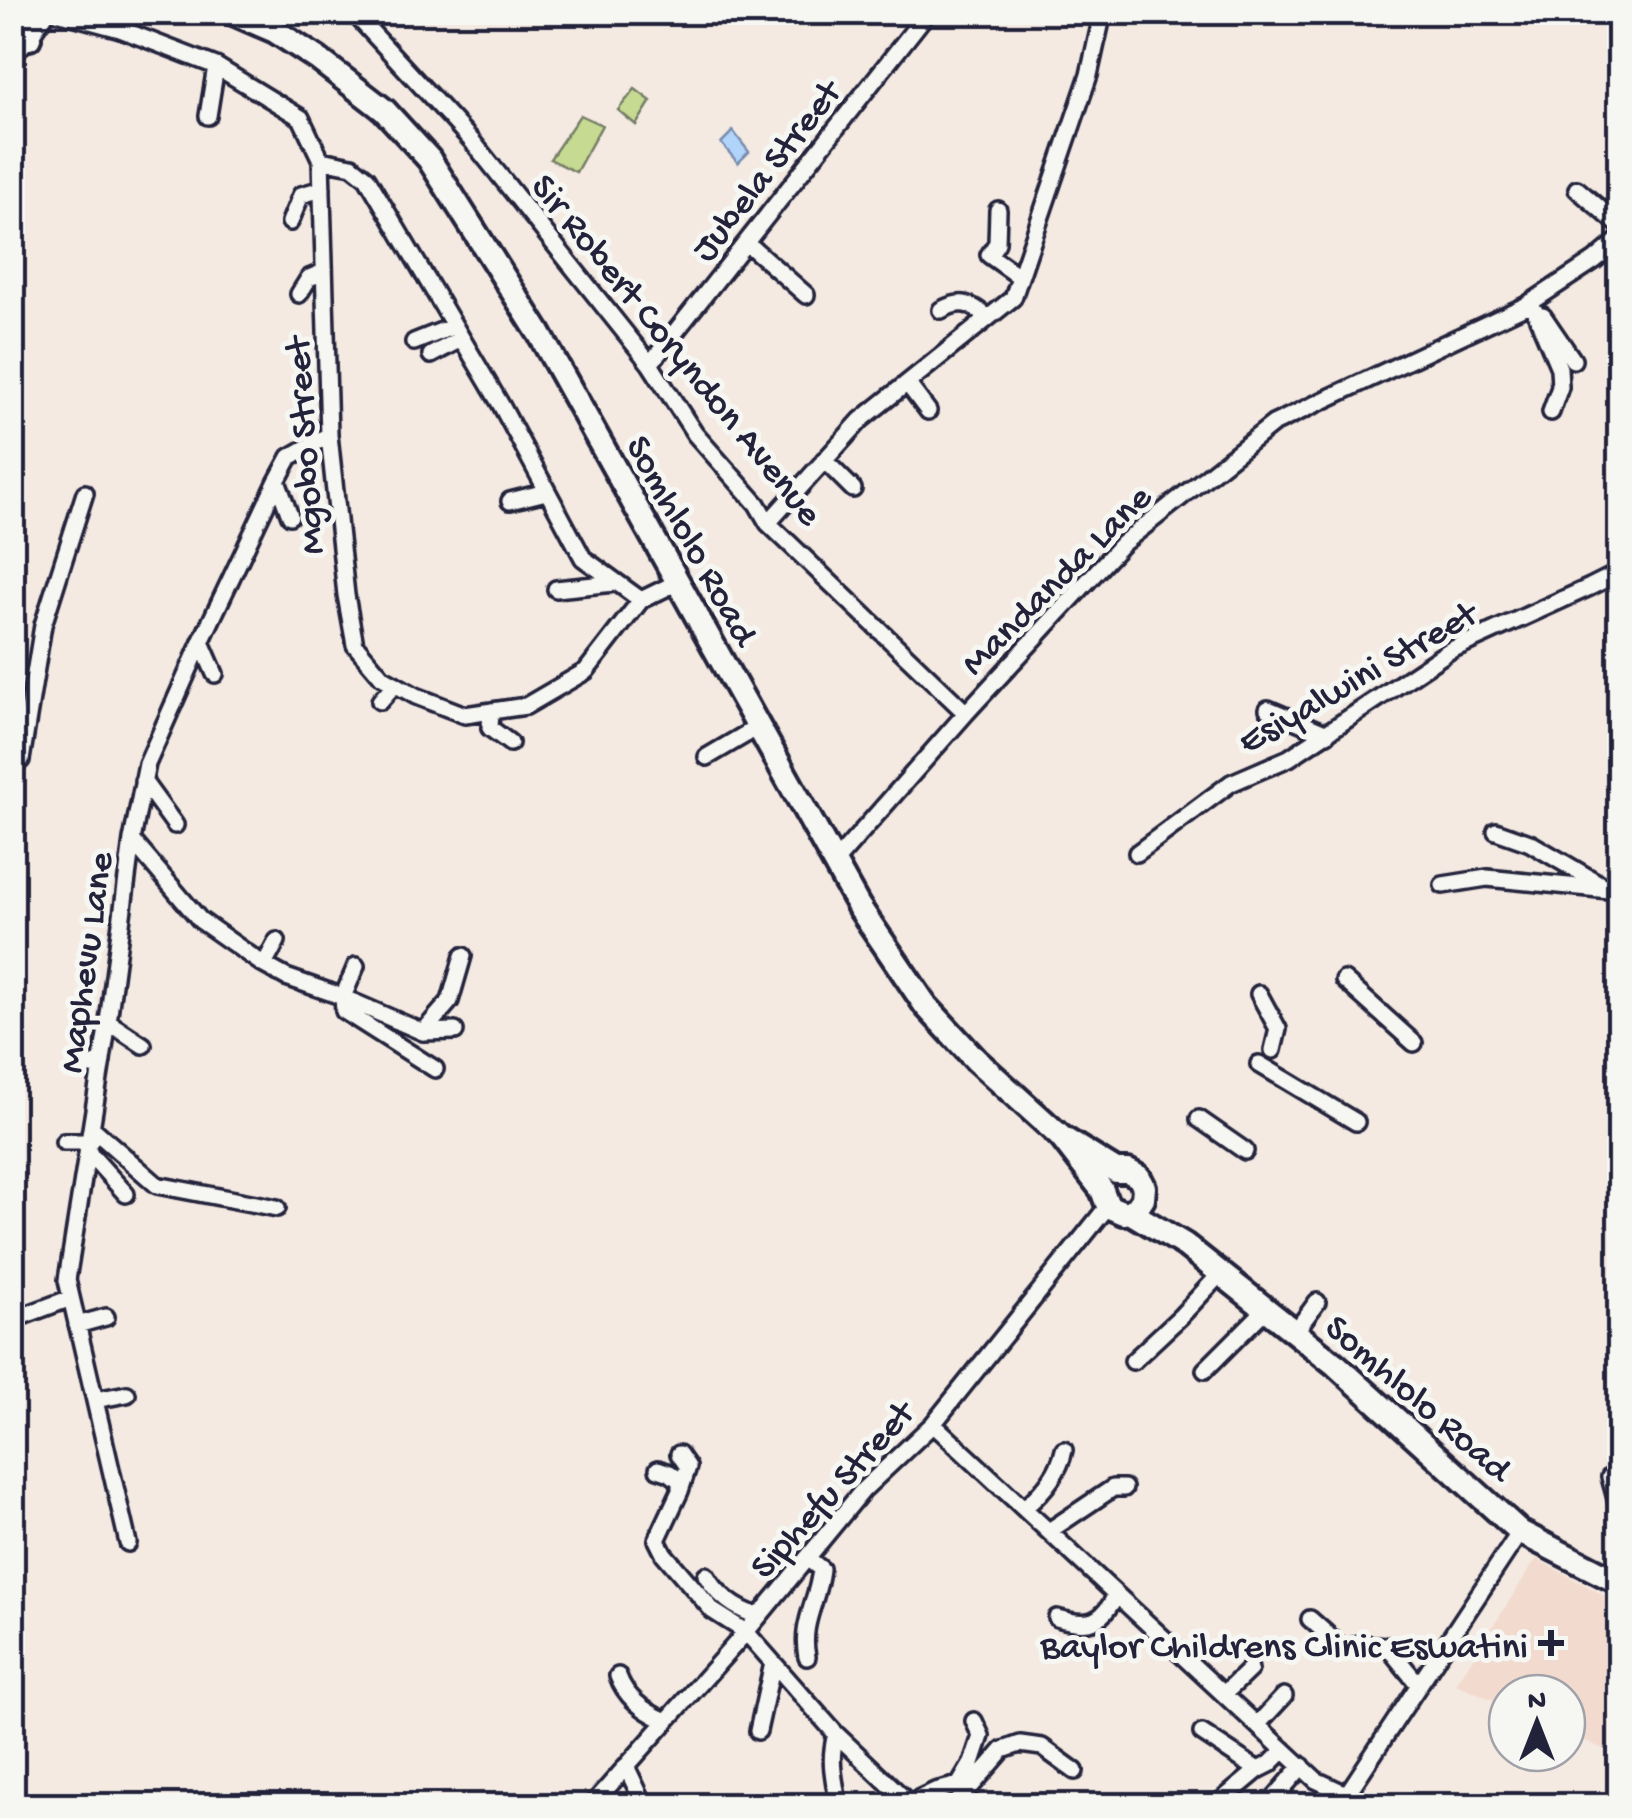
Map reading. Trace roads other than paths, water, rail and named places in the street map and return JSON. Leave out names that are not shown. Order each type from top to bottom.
[{"type":"main road","points":[[24,12],[29,38]]},
{"type":"main road","name":"Somhlolo Road","points":[[231,12],[275,31],[318,59],[384,110],[430,159],[539,333],[834,863],[926,1006],[976,1060],[1120,1195],[1363,1388],[1520,1532],[1619,1582]]},
{"type":"street","points":[[12,56],[47,12]]},
{"type":"street","name":"Mgobo Street","points":[[57,12],[120,29],[216,66],[301,118],[321,160],[329,435],[346,594],[355,646],[382,677],[416,696],[465,715],[526,706],[586,671],[641,600],[678,582]]},
{"type":"street","name":"Sir Robert Coryndon Avenue","points":[[353,12],[472,141],[650,364],[695,434],[757,504],[768,523],[966,713]]},
{"type":"street","name":"Jubela Street","points":[[650,364],[928,12]]},
{"type":"street","points":[[768,523],[861,420],[1013,298],[1088,75],[1102,12]]},
{"type":"street","points":[[208,116],[216,66]]},
{"type":"street","points":[[321,160],[352,166],[367,178],[583,558],[641,600]]},
{"type":"street","points":[[290,222],[301,194],[322,189]]},
{"type":"street","points":[[1577,189],[1620,226]]},
{"type":"street","points":[[998,210],[997,244],[989,255],[1020,277]]},
{"type":"street","name":"Mandanda Lane","points":[[834,863],[1122,544],[1273,424],[1531,302],[1620,239]]},
{"type":"street","points":[[747,243],[806,295]]},
{"type":"street","points":[[299,294],[308,278],[324,272]]},
{"type":"street","points":[[1531,302],[1572,360]]},
{"type":"street","points":[[1531,302],[1559,368],[1560,387],[1550,412]]},
{"type":"street","points":[[941,310],[954,304],[974,306],[988,318]]},
{"type":"street","points":[[414,342],[458,333]]},
{"type":"street","points":[[432,355],[458,333]]},
{"type":"street","points":[[906,383],[928,411]]},
{"type":"street","name":"Maphevu Lane","points":[[128,1543],[78,1325],[71,1298],[60,1278],[90,1141],[108,1022],[119,879],[132,840],[147,764],[200,642],[290,457],[329,435]]},
{"type":"street","points":[[824,460],[853,488]]},
{"type":"street","points":[[277,481],[290,516]]},
{"type":"street","points":[[510,502],[546,492]]},
{"type":"street","points":[[21,760],[43,625],[84,494]]},
{"type":"street","name":"Esiyalwini Street","points":[[1137,853],[1231,784],[1289,758],[1450,651],[1620,572]]},
{"type":"street","points":[[556,589],[614,582]]},
{"type":"street","points":[[200,642],[215,674]]},
{"type":"street","points":[[380,701],[395,684]]},
{"type":"street","points":[[1268,709],[1326,734]]},
{"type":"street","points":[[491,711],[490,728],[510,743]]},
{"type":"street","points":[[708,757],[758,727]]},
{"type":"street","points":[[144,781],[175,825]]},
{"type":"street","points":[[1443,885],[1487,878],[1609,890],[1530,843],[1496,831]]},
{"type":"street","points":[[132,840],[200,920],[264,965],[423,1032],[455,1031]]},
{"type":"street","points":[[264,965],[277,941]]},
{"type":"street","points":[[423,1032],[450,1001],[464,956]]},
{"type":"street","points":[[356,966],[343,997],[344,1011],[435,1070]]},
{"type":"street","points":[[1344,980],[1414,1043]]},
{"type":"street","points":[[1259,994],[1278,1029],[1273,1050]]},
{"type":"street","points":[[108,1022],[143,1045]]},
{"type":"street","points":[[81,1068],[102,1061]]},
{"type":"street","points":[[1259,1064],[1356,1122]]},
{"type":"street","points":[[1200,1120],[1245,1151]]},
{"type":"street","points":[[90,1141],[126,1194]]},
{"type":"street","points":[[64,1142],[90,1141],[157,1185],[277,1208]]},
{"type":"street","name":"Siphefu Street","points":[[590,1806],[746,1632],[863,1490],[933,1424],[1120,1195]]},
{"type":"street","points":[[1132,1361],[1221,1273]]},
{"type":"street","points":[[12,1320],[71,1298]]},
{"type":"street","points":[[1295,1332],[1317,1302]]},
{"type":"street","points":[[1205,1370],[1266,1310]]},
{"type":"street","points":[[78,1325],[106,1316]]},
{"type":"street","points":[[95,1400],[127,1394]]},
{"type":"street","points":[[933,1424],[1316,1780],[1372,1806]]},
{"type":"street","points":[[1024,1508],[1040,1495],[1060,1467],[1064,1450]]},
{"type":"street","points":[[679,1454],[688,1468],[657,1540],[664,1554],[713,1611],[746,1632],[836,1734],[910,1805],[935,1791],[958,1785],[972,1763],[981,1736],[974,1721]]},
{"type":"street","points":[[658,1468],[680,1481],[680,1491]]},
{"type":"street","points":[[1610,1477],[1620,1513]]},
{"type":"street","points":[[1048,1531],[1113,1488],[1124,1488]]},
{"type":"street","points":[[1347,1794],[1520,1532]]},
{"type":"street","points":[[807,1558],[820,1568],[819,1588],[808,1612],[805,1631],[808,1658]]},
{"type":"street","points":[[706,1575],[714,1589],[741,1611],[758,1616]]},
{"type":"street","points":[[1056,1618],[1079,1624],[1098,1620],[1109,1610],[1116,1594]]},
{"type":"street","points":[[1310,1619],[1345,1650],[1359,1644],[1387,1646],[1418,1684]]},
{"type":"street","points":[[758,1731],[773,1663]]},
{"type":"street","points":[[1224,1694],[1250,1670]]},
{"type":"street","points":[[618,1676],[622,1687],[646,1712],[666,1721]]},
{"type":"street","points":[[1257,1725],[1284,1696]]},
{"type":"street","points":[[1202,1733],[1258,1770]]},
{"type":"street","points":[[836,1734],[831,1770],[838,1806]]},
{"type":"street","points":[[954,1806],[1003,1750],[1020,1744],[1042,1747],[1075,1770]]},
{"type":"street","points":[[1215,1806],[1284,1750]]},
{"type":"street","points":[[626,1766],[645,1806]]},
{"type":"street","points":[[1268,1804],[1302,1766]]},
{"type":"water","points":[[733,131],[749,152],[738,163],[721,143]]},
{"type":"place","name":"Baylor Childrens Clinic Eswatini","points":[[1551,1643]]}]
